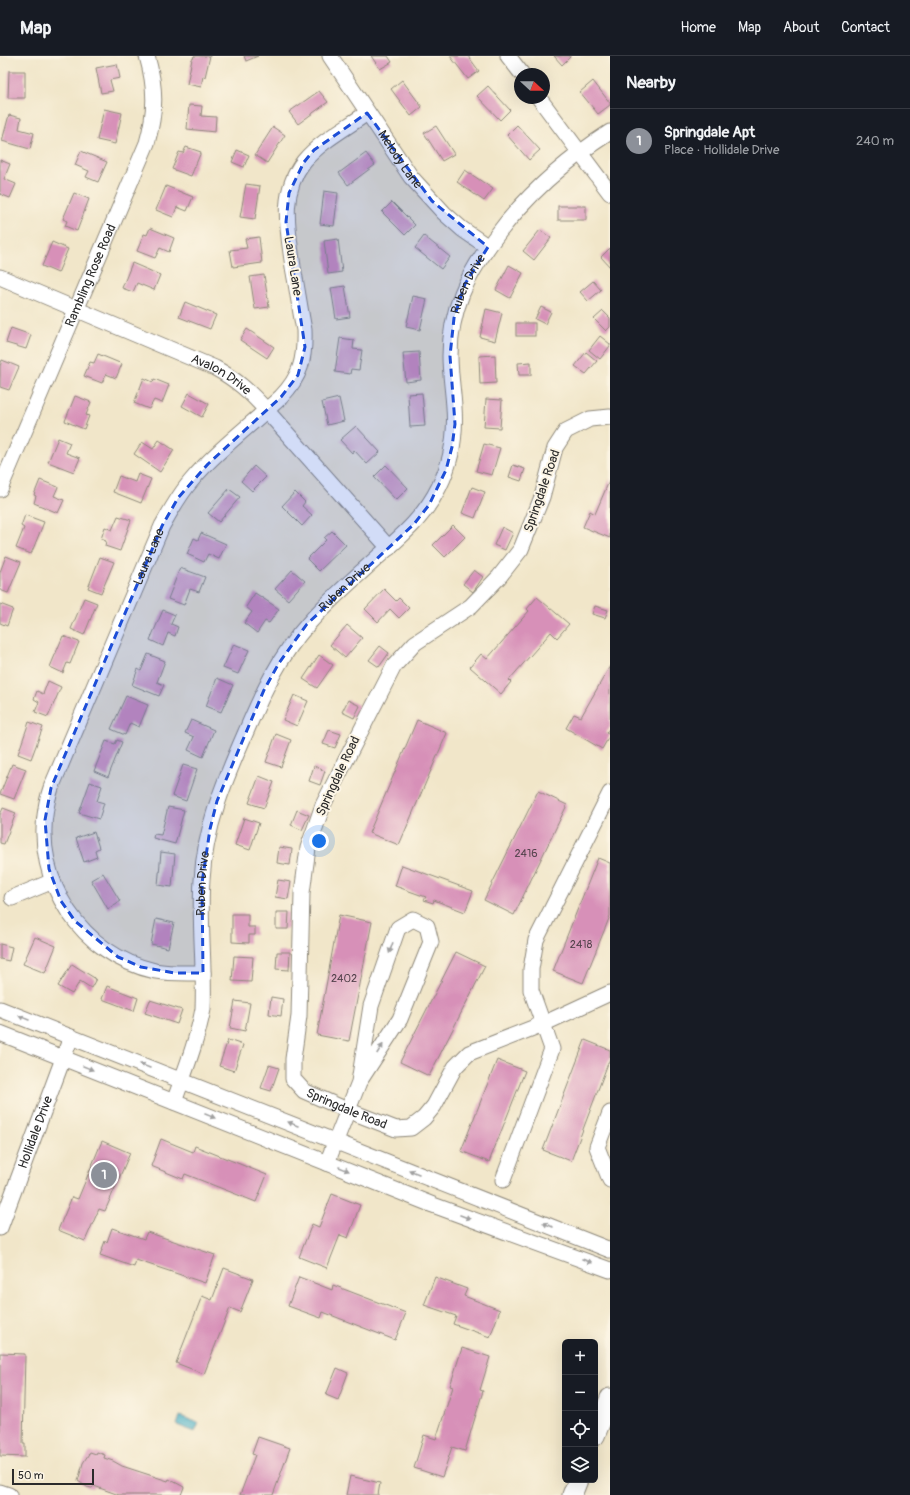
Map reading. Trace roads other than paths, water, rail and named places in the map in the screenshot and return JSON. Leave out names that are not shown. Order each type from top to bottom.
[{"type":"main road","points":[[598,1428],[610,1398]]},
{"type":"main road","points":[[572,1495],[577,1483]]},
{"type":"street","name":"Rambling Rose Road","points":[[0,489],[147,142],[153,116],[154,91],[153,75],[147,56]]},
{"type":"street","name":"Melody Lane","points":[[330,56],[411,177],[432,201],[462,228],[488,247]]},
{"type":"street","points":[[508,56],[517,68]]},
{"type":"street","points":[[543,104],[610,193]]},
{"type":"street","name":"Laura Lane","points":[[203,973],[175,973],[156,971],[142,967],[118,958],[85,933],[61,901],[53,882],[46,858],[44,836],[46,808],[51,788],[162,526],[178,498],[191,481],[208,464],[267,411],[290,387],[299,371],[304,354],[304,330],[286,222],[289,193],[294,178],[314,150],[367,112]]},
{"type":"street","name":"Ruben Drive","points":[[174,1102],[194,1048],[203,1009],[202,883],[204,855],[217,801],[264,690],[292,643],[307,624],[325,605],[414,524],[429,506],[446,470],[452,447],[455,424],[450,356],[454,318],[465,284],[475,265],[511,216],[538,187],[580,153],[610,132]]},
{"type":"street","name":"Avalon Drive","points":[[0,277],[215,368],[230,376],[246,389],[267,411],[389,548]]},
{"type":"street","name":"Springdale Road","points":[[610,417],[590,419],[566,431],[555,448],[542,497],[521,549],[499,578],[471,606],[415,643],[394,666],[323,805],[308,848],[302,893],[299,1016],[293,1059],[293,1079],[304,1091],[347,1110],[396,1129],[411,1128],[424,1118],[434,1106],[455,1067],[469,1053],[543,1024],[610,993]]},
{"type":"street","points":[[503,1180],[552,1049],[531,990],[531,969],[536,940],[610,793]]},
{"type":"street","points":[[12,898],[53,882]]},
{"type":"street","points":[[327,1163],[359,1082],[400,1019],[431,942],[427,926],[413,919],[398,928],[371,1006],[359,1082]]},
{"type":"street","points":[[0,1009],[610,1250]]},
{"type":"street","points":[[0,1033],[433,1205],[610,1270]]},
{"type":"street","name":"Hollidale Drive","points":[[0,1228],[71,1037]]},
{"type":"street","points":[[610,1113],[597,1147],[610,1180]]},
{"type":"street","points":[[433,1205],[442,1184]]},
{"type":"street","points":[[0,1492],[9,1495]]},
{"type":"water","points":[[180,1416],[199,1423],[195,1432],[177,1425]]},
{"type":"place","name":"Springdale Apt","points":[[104,1175]]}]
